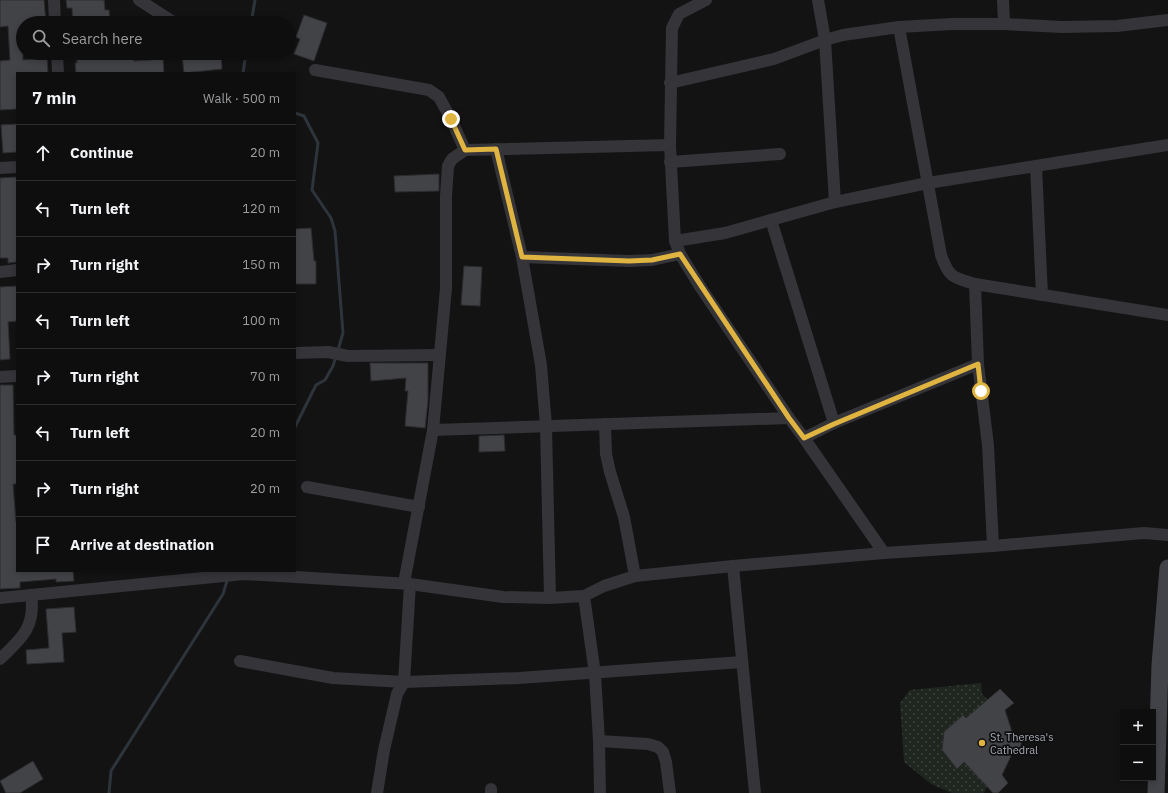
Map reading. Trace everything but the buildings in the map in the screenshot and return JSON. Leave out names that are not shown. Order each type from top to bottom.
[{"type":"main road","points":[[1156,793],[1160,665],[1168,568]]},
{"type":"street","points":[[54,0],[55,16]]},
{"type":"street","points":[[139,0],[164,16]]},
{"type":"street","points":[[706,0],[679,14],[672,28],[670,162],[675,241],[680,254],[789,418],[884,553]]},
{"type":"street","points":[[818,0],[825,40],[835,202]]},
{"type":"street","points":[[1003,0],[1004,24]]},
{"type":"street","points":[[670,83],[774,59],[843,35],[899,27],[952,24],[1004,24],[1062,27],[1117,26],[1168,20]]},
{"type":"street","points":[[899,27],[941,255],[946,270],[956,278],[976,284],[1168,315]]},
{"type":"street","points":[[57,60],[58,72]]},
{"type":"street","points":[[315,70],[428,90],[439,97],[465,150]]},
{"type":"street","points":[[377,793],[384,750],[397,694],[404,682],[407,583],[433,430],[446,288],[446,196],[448,166],[452,159],[465,150],[670,145]]},
{"type":"street","points":[[675,241],[725,233],[835,202],[928,183],[1168,145]]},
{"type":"street","points":[[496,149],[522,257],[541,365],[546,426],[550,598]]},
{"type":"street","points":[[670,162],[780,154]]},
{"type":"street","points":[[1036,166],[1042,295]]},
{"type":"street","points":[[0,168],[16,167]]},
{"type":"street","points":[[771,220],[834,424]]},
{"type":"street","points":[[522,257],[629,261],[652,260],[680,254]]},
{"type":"street","points":[[0,272],[16,270]]},
{"type":"street","points":[[976,284],[978,364],[988,445],[993,546]]},
{"type":"street","points":[[296,353],[328,352],[348,356],[439,355]]},
{"type":"street","points":[[804,438],[978,364]]},
{"type":"street","points":[[0,377],[16,376]]},
{"type":"street","points":[[433,430],[789,418]]},
{"type":"street","points":[[605,424],[606,454],[624,518],[635,576]]},
{"type":"street","points":[[307,487],[419,507]]},
{"type":"street","points":[[0,598],[244,574],[407,583],[503,597],[550,598],[584,596],[604,586],[635,576],[733,566],[884,553],[993,546],[1144,532],[1168,535]]},
{"type":"street","points":[[733,566],[754,793]]},
{"type":"street","points":[[0,659],[19,641],[30,625],[33,606],[31,595]]},
{"type":"street","points":[[584,596],[594,674],[599,741],[600,793]]},
{"type":"street","points":[[240,661],[333,678],[404,682],[594,674],[742,662]]},
{"type":"street","points":[[599,741],[648,744],[658,747],[663,752],[666,762],[670,793]]},
{"type":"shaded area","points":[[981,683],[982,694],[988,700],[966,719],[963,715],[944,732],[942,750],[957,768],[964,762],[987,787],[984,793],[952,793],[931,784],[904,762],[900,703],[910,690]]},
{"type":"waterway","points":[[252,16],[255,0]]},
{"type":"waterway","points":[[243,72],[245,60]]},
{"type":"waterway","points":[[296,113],[304,116],[318,143],[312,190],[331,218],[335,231],[343,333],[338,350]]},
{"type":"waterway","points":[[296,425],[316,385],[325,380],[333,366],[336,356]]},
{"type":"waterway","points":[[109,793],[111,771],[223,594],[228,578]]},
{"type":"place","name":"St. Theresa's Cathedral","points":[[982,743]]},
{"type":"route","points":[[451,119],[465,150],[496,149],[522,257],[629,261],[652,260],[680,254],[701,288],[804,438],[978,364],[981,391]]}]
